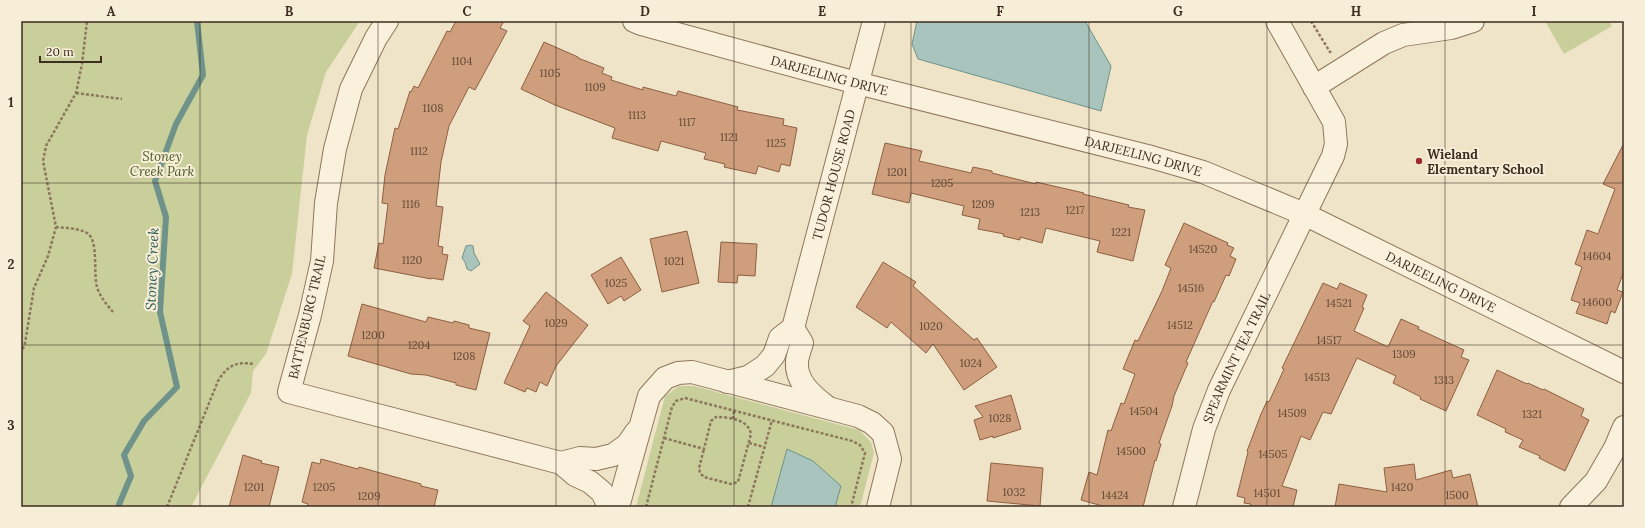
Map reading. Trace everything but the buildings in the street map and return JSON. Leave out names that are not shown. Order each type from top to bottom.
[{"type":"street","name":"BATTENBURG TRAIL","points":[[387,21],[376,38],[351,89],[335,149],[326,203],[322,261],[310,315],[289,392],[561,463],[575,475],[590,482],[602,492],[610,507]]},
{"type":"street","name":"DARJEELING DRIVE","points":[[634,21],[858,83],[1151,157],[1203,172],[1304,214],[1624,372]]},
{"type":"street","name":"TUDOR HOUSE ROAD","points":[[793,328],[874,21]]},
{"type":"street","name":"SPEARMINT TEA TRAIL","points":[[1184,507],[1204,429],[1219,390],[1333,156],[1336,144],[1334,122],[1277,21]]},
{"type":"street","points":[[1314,87],[1384,43],[1403,35],[1451,28],[1473,21]]},
{"type":"street","points":[[727,382],[748,377],[765,366],[774,355],[780,338],[793,328],[802,343],[797,363],[801,380],[812,395],[830,409]]},
{"type":"street","points":[[618,507],[649,396],[665,378],[678,373],[692,372],[858,416],[872,423],[883,433],[890,459],[878,507]]},
{"type":"street","name":"BATTENBURG TRAIL","points":[[561,463],[580,458],[596,459],[613,456],[627,445],[640,425]]},
{"type":"street","points":[[1571,507],[1596,481],[1615,448],[1624,427]]},
{"type":"path","points":[[21,354],[25,343],[34,288],[48,256],[56,227],[43,161],[46,146],[76,93],[82,64],[87,21]]},
{"type":"path","points":[[1311,21],[1330,52],[1334,50]]},
{"type":"path","points":[[76,93],[122,99]]},
{"type":"path","points":[[56,227],[82,231],[88,234],[94,242],[97,286],[104,301],[114,313]]},
{"type":"path","points":[[167,507],[218,381],[224,370],[235,364],[244,362],[254,364]]},
{"type":"path","points":[[646,507],[672,407],[676,401],[685,398],[852,441],[860,445],[865,453],[851,507]]},
{"type":"path","points":[[733,419],[734,411]]},
{"type":"path","points":[[716,417],[733,419],[746,423],[750,428],[751,434],[740,478],[738,482],[731,484],[704,477],[700,473],[699,468],[711,421],[716,417]]},
{"type":"path","points":[[748,507],[772,420]]},
{"type":"path","points":[[664,438],[704,449]]},
{"type":"path","points":[[749,443],[764,447]]},
{"type":"green space","name":"Stoney Creek Park","points":[[21,21],[360,21],[326,72],[307,135],[292,274],[266,354],[253,371],[251,393],[191,507],[21,507]]},
{"type":"green space","points":[[1545,21],[1609,21],[1612,26],[1564,54]]},
{"type":"green space","points":[[679,386],[694,386],[859,430],[871,442],[874,453],[860,507],[636,507],[665,396]]},
{"type":"water","points":[[917,21],[1085,21],[1111,66],[1101,111],[918,59],[912,44]]},
{"type":"water","points":[[466,246],[473,246],[474,253],[480,264],[471,271],[467,269],[462,258]]},
{"type":"water","points":[[787,449],[813,461],[841,486],[835,507],[771,507]]},
{"type":"waterway","name":"Stoney Creek","points":[[118,507],[131,476],[124,455],[144,421],[177,387],[160,312],[166,217],[155,181],[176,124],[203,75],[197,21]]},
{"type":"place","name":"Wieland Elementary School","points":[[1419,161]]}]
